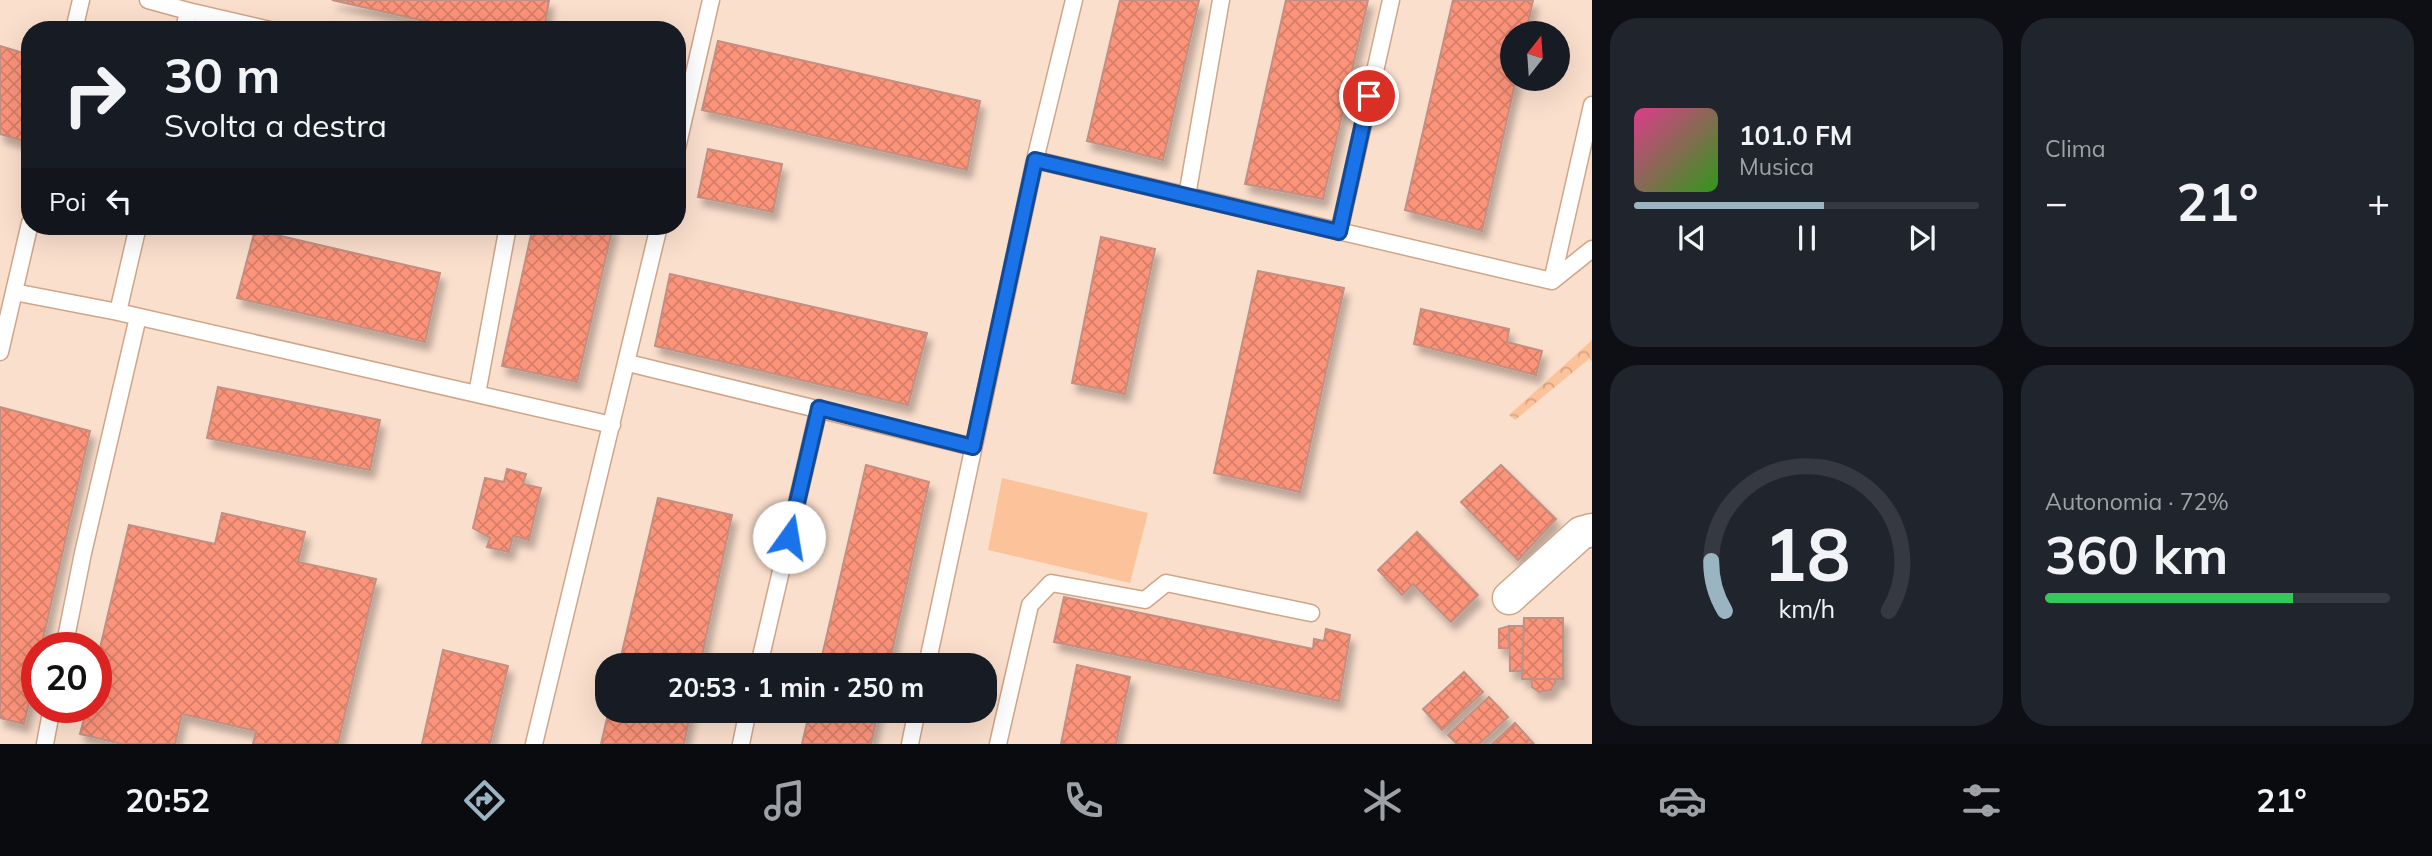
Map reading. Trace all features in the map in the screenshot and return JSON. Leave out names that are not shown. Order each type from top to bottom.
[{"type":"street","points":[[1509,598],[1581,533],[1592,530]]},
{"type":"lane","points":[[76,21],[81,0]]},
{"type":"lane","points":[[148,0],[231,21]]},
{"type":"lane","points":[[686,109],[711,0]]},
{"type":"lane","points":[[930,653],[1035,160],[1074,0]]},
{"type":"lane","points":[[1187,196],[1221,0]]},
{"type":"lane","points":[[1339,232],[1391,0]]},
{"type":"lane","points":[[186,21],[188,11]]},
{"type":"lane","points":[[1552,281],[1592,104]]},
{"type":"lane","points":[[1035,160],[1552,281]]},
{"type":"lane","points":[[0,352],[27,235]]},
{"type":"lane","points":[[118,312],[136,235]]},
{"type":"lane","points":[[477,394],[506,235]]},
{"type":"lane","points":[[534,744],[657,235]]},
{"type":"lane","points":[[1552,281],[1592,249]]},
{"type":"lane","points":[[14,292],[118,312],[612,425]]},
{"type":"lane","points":[[67,632],[138,317]]},
{"type":"lane","points":[[628,363],[973,447]]},
{"type":"lane","points":[[762,653],[819,408]]},
{"type":"lane","points":[[998,744],[1030,605],[1051,583],[1145,600],[1166,583],[1311,613]]},
{"type":"lane","points":[[45,744],[49,723]]},
{"type":"lane","points":[[741,744],[745,723]]},
{"type":"lane","points":[[910,744],[914,723]]},
{"type":"green space","points":[[1592,340],[1592,361],[1589,359],[1515,420],[1509,415]]},
{"type":"green space","points":[[1002,478],[1148,513],[1130,583],[988,550]]},
{"type":"building","points":[[332,0],[549,0],[546,21],[424,21]]},
{"type":"building","points":[[1120,0],[1199,0],[1163,160],[1087,141]]},
{"type":"building","points":[[1286,0],[1368,0],[1323,199],[1245,184]]},
{"type":"building","points":[[1453,0],[1533,0],[1529,21],[1500,21],[1500,91],[1513,91],[1482,231],[1405,210]]},
{"type":"building","points":[[718,41],[980,101],[967,170],[702,110]]},
{"type":"building","points":[[0,46],[21,52],[21,140],[0,134]]},
{"type":"building","points":[[708,149],[782,164],[773,212],[698,197]]},
{"type":"building","points":[[254,235],[277,235],[440,273],[425,342],[237,298]]},
{"type":"building","points":[[531,235],[611,235],[577,382],[502,366]]},
{"type":"building","points":[[1101,237],[1155,249],[1125,394],[1072,383]]},
{"type":"building","points":[[1258,271],[1344,288],[1300,492],[1214,473]]},
{"type":"building","points":[[670,274],[927,333],[908,405],[655,346]]},
{"type":"building","points":[[1421,309],[1509,329],[1507,342],[1542,351],[1536,375],[1414,344]]},
{"type":"building","points":[[218,387],[380,420],[370,470],[207,438]]},
{"type":"building","points":[[0,407],[90,431],[45,632],[21,632],[21,723],[24,724],[0,718]]},
{"type":"building","points":[[866,465],[929,482],[892,653],[823,653]]},
{"type":"building","points":[[1501,465],[1556,519],[1518,560],[1461,502]]},
{"type":"building","points":[[507,469],[526,474],[523,484],[541,488],[529,540],[513,536],[509,552],[487,547],[490,538],[473,528],[485,478],[504,482]]},
{"type":"building","points":[[658,498],[732,515],[703,653],[622,653]]},
{"type":"building","points":[[222,513],[305,532],[298,562],[376,579],[338,744],[253,744],[256,731],[182,714],[175,744],[122,744],[80,734],[83,723],[112,723],[112,632],[104,632],[129,525],[215,544]]},
{"type":"building","points":[[1417,532],[1478,595],[1451,622],[1413,584],[1402,595],[1378,570]]},
{"type":"building","points":[[1064,597],[1313,649],[1314,639],[1324,641],[1326,629],[1350,635],[1339,701],[1054,642]]},
{"type":"building","points":[[1524,618],[1563,618],[1563,679],[1522,679]]},
{"type":"building","points":[[1509,626],[1509,648],[1499,648],[1499,629]]},
{"type":"building","points":[[1509,626],[1524,626],[1522,671],[1510,671]]},
{"type":"building","points":[[443,650],[508,666],[490,744],[422,744]]},
{"type":"building","points":[[1077,665],[1130,677],[1116,744],[1061,744]]},
{"type":"building","points":[[1464,672],[1483,692],[1442,730],[1423,709]]},
{"type":"building","points":[[1531,679],[1555,679],[1555,683],[1551,690],[1539,692],[1532,687]]},
{"type":"building","points":[[1489,697],[1508,717],[1479,744],[1457,744],[1448,735]]},
{"type":"building","points":[[606,723],[688,723],[684,744],[601,744]]},
{"type":"building","points":[[807,723],[875,723],[871,744],[802,744]]},
{"type":"building","points":[[1515,723],[1534,744],[1492,744]]},
{"type":"route","points":[[789,537],[819,408],[973,447],[1035,160],[1339,232],[1369,96]]}]
